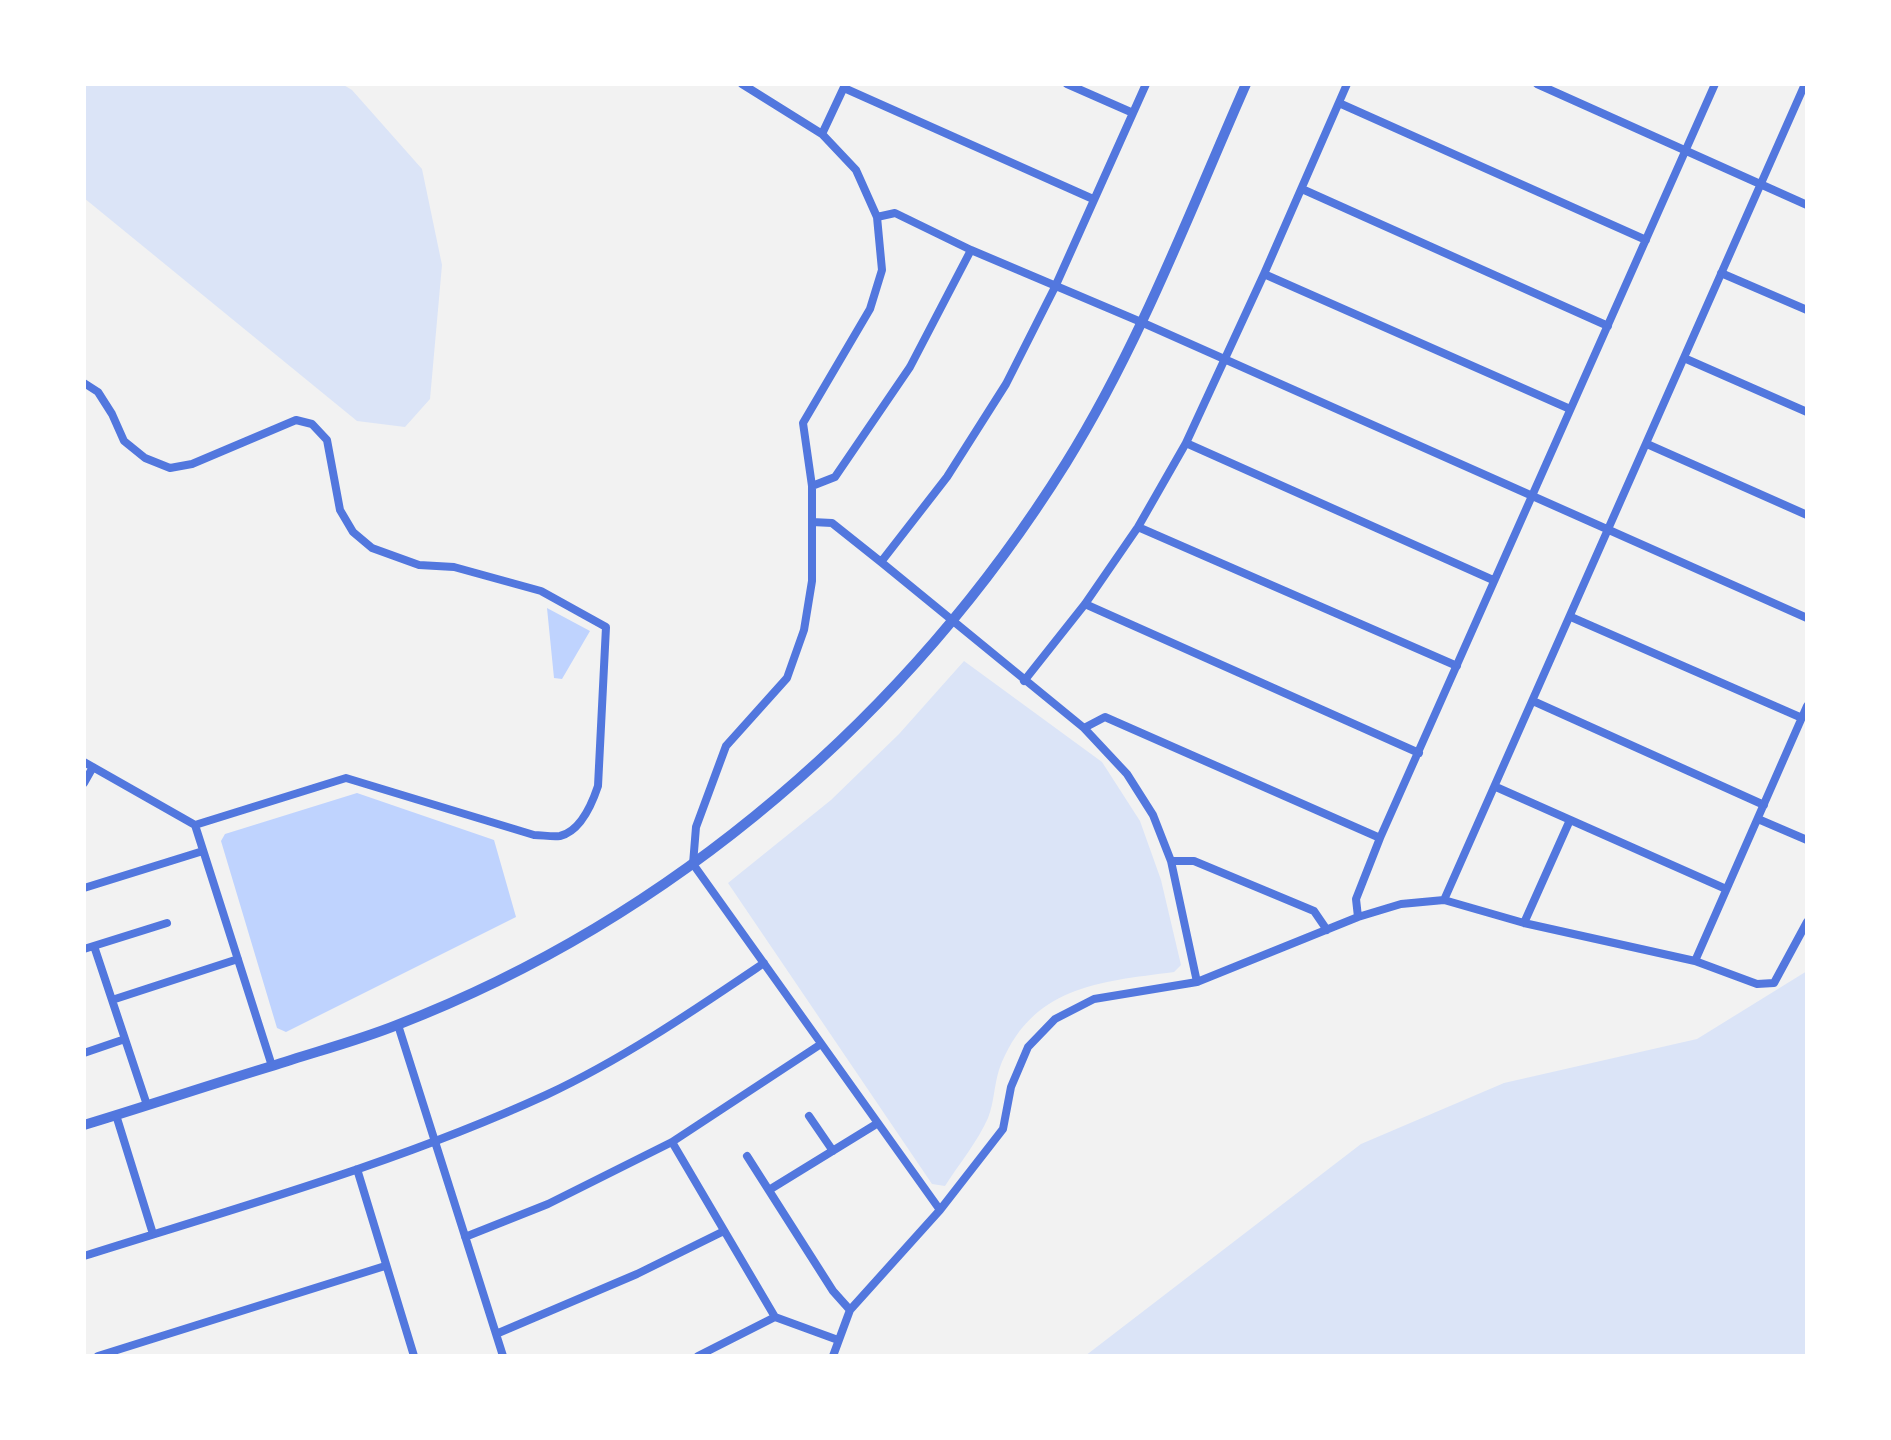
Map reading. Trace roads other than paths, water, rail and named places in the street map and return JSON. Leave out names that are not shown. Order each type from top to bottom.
[{"type":"street","points":[[742,84],[753,87],[822,134],[856,170],[877,217],[882,270],[870,309],[803,423],[812,486],[812,581],[804,630],[787,678],[726,746],[696,827],[693,864],[940,1210]]},
{"type":"street","points":[[1067,84],[1133,113]]},
{"type":"street","points":[[881,562],[947,477],[997,398],[1055,287],[1146,84]]},
{"type":"street","points":[[84,1125],[398,1025],[544,955],[693,864],[760,813],[901,679],[952,623],[1019,533],[1068,460],[1141,322],[1246,84]]},
{"type":"street","points":[[1024,681],[1085,604],[1138,527],[1186,443],[1347,84]]},
{"type":"street","points":[[1537,84],[1807,205]]},
{"type":"street","points":[[1358,917],[1356,899],[1380,838],[1715,84]]},
{"type":"street","points":[[1444,900],[1760,185],[1804,95],[1805,84]]},
{"type":"street","points":[[822,134],[845,86],[1093,199]]},
{"type":"street","points":[[1339,103],[1646,240]]},
{"type":"street","points":[[1302,189],[1608,326]]},
{"type":"street","points":[[877,217],[895,213],[971,250],[1141,322],[1807,618]]},
{"type":"street","points":[[812,486],[835,477],[910,367],[971,250]]},
{"type":"street","points":[[1721,273],[1807,310]]},
{"type":"street","points":[[1264,274],[1570,409]]},
{"type":"street","points":[[1684,358],[1807,412]]},
{"type":"street","points":[[84,383],[98,392],[124,441],[145,458],[170,468],[192,464],[296,420],[312,424],[327,440],[340,510],[353,532],[372,548],[419,565],[454,567],[541,591],[606,627],[598,786],[591,806],[575,827],[561,836],[534,835],[346,778],[195,825]]},
{"type":"street","points":[[1186,443],[1493,580]]},
{"type":"street","points":[[1647,444],[1807,515]]},
{"type":"street","points":[[812,522],[832,523],[881,562],[1084,728],[1127,774],[1153,815],[1171,861],[1197,982]]},
{"type":"street","points":[[1138,527],[1457,666]]},
{"type":"street","points":[[1085,604],[1419,753]]},
{"type":"street","points":[[1571,617],[1802,718]]},
{"type":"street","points":[[1533,701],[1764,805]]},
{"type":"street","points":[[1695,961],[1807,706]]},
{"type":"street","points":[[1084,728],[1105,717],[1380,838]]},
{"type":"street","points":[[84,783],[88,764],[195,825],[272,1066]]},
{"type":"street","points":[[1496,787],[1726,889]]},
{"type":"street","points":[[1758,819],[1807,840]]},
{"type":"street","points":[[1524,923],[1570,820]]},
{"type":"street","points":[[84,888],[203,851]]},
{"type":"street","points":[[1171,861],[1194,861],[1314,911],[1327,930]]},
{"type":"street","points":[[833,1356],[850,1310],[940,1210],[1003,1129],[1011,1087],[1028,1047],[1055,1019],[1094,999],[1197,982],[1358,917],[1401,904],[1444,900],[1524,923],[1695,961],[1757,984],[1774,983],[1807,922]]},
{"type":"street","points":[[84,949],[167,923]]},
{"type":"street","points":[[94,946],[147,1105]]},
{"type":"street","points":[[112,1000],[238,959]]},
{"type":"street","points":[[84,1256],[435,1143],[548,1094],[662,1032],[764,963]]},
{"type":"street","points":[[398,1025],[503,1356]]},
{"type":"street","points":[[84,1053],[125,1039]]},
{"type":"street","points":[[465,1237],[548,1204],[672,1142],[821,1044]]},
{"type":"street","points":[[116,1115],[153,1234]]},
{"type":"street","points":[[809,1116],[833,1151]]},
{"type":"street","points":[[769,1190],[878,1123]]},
{"type":"street","points":[[672,1142],[775,1317],[838,1340]]},
{"type":"street","points":[[747,1156],[833,1291],[850,1310]]},
{"type":"street","points":[[357,1169],[414,1356]]},
{"type":"street","points":[[496,1334],[637,1274],[724,1231]]},
{"type":"street","points":[[98,1356],[385,1266]]},
{"type":"street","points":[[698,1356],[775,1317]]},
{"type":"water","points":[[547,608],[590,631],[562,679],[554,678]]},
{"type":"water","points":[[357,793],[494,840],[516,917],[286,1032],[277,1028],[221,841],[225,834]]}]
